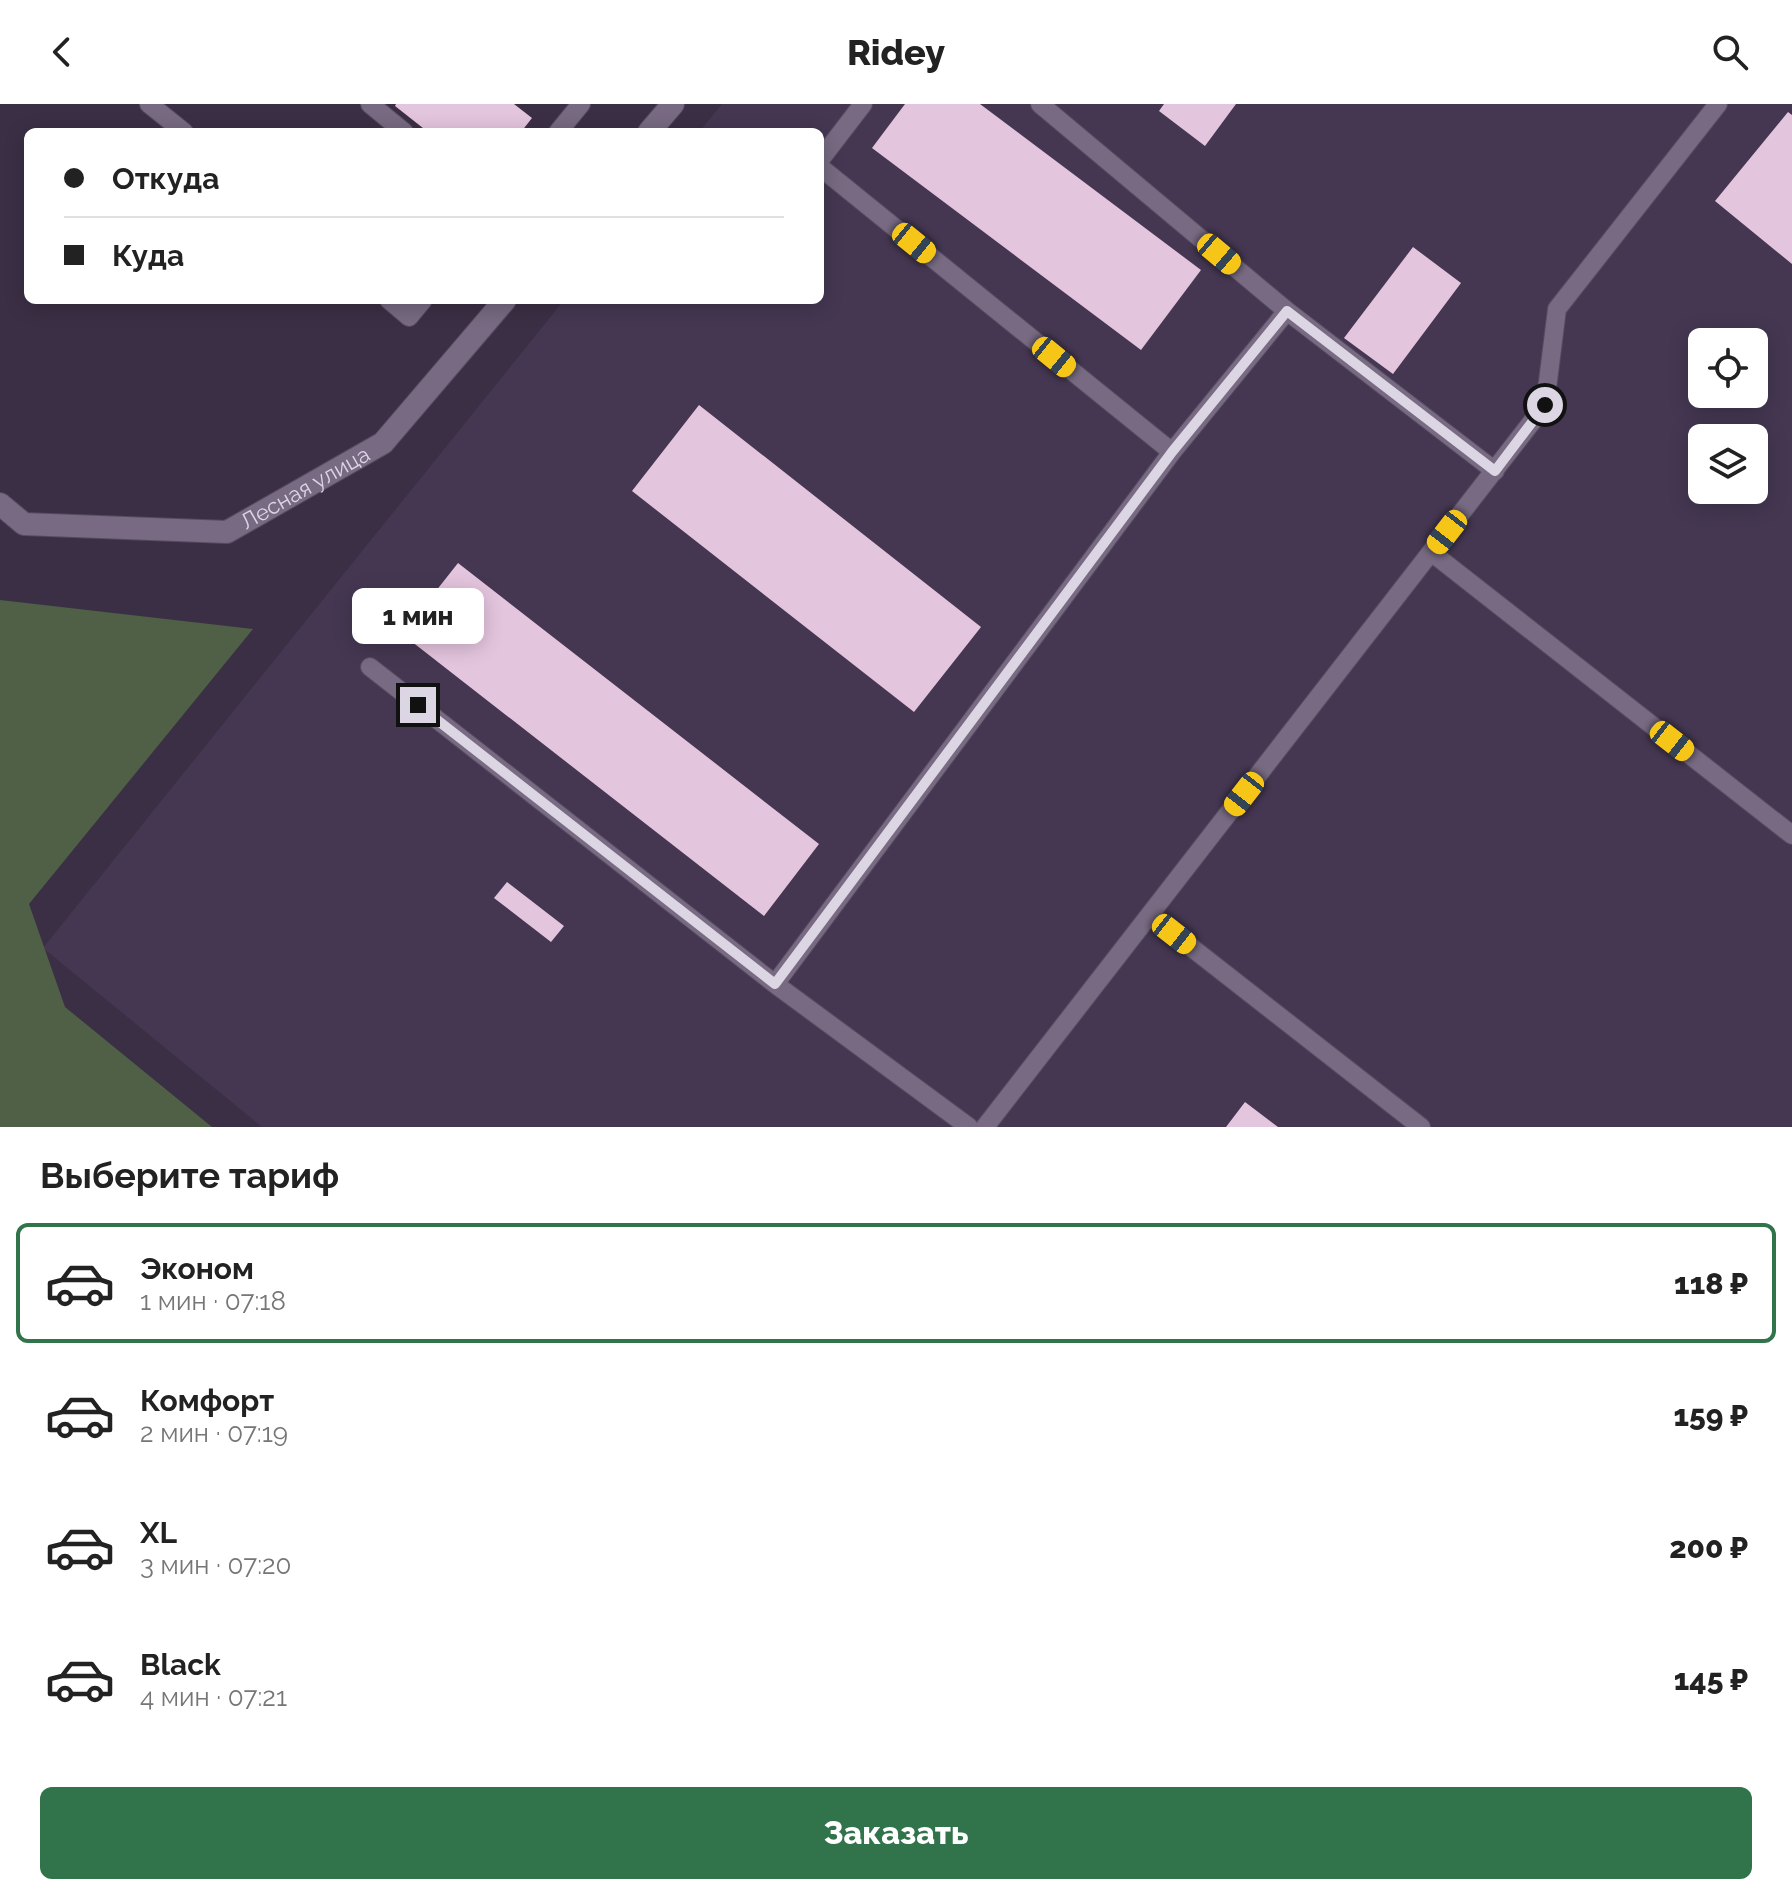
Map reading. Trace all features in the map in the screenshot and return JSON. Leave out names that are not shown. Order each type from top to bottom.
[{"type":"street","points":[[652,128],[673,104]]},
{"type":"street","name":"Лесная улица","points":[[0,504],[24,524],[227,532],[383,443],[502,304]]},
{"type":"lane","points":[[149,104],[179,128]]},
{"type":"lane","points":[[370,104],[399,128]]},
{"type":"lane","points":[[561,128],[581,104]]},
{"type":"lane","points":[[824,155],[863,104]]},
{"type":"lane","points":[[1040,104],[1287,311],[1495,471]]},
{"type":"lane","points":[[985,1127],[1545,405],[1557,309],[1718,104]]},
{"type":"lane","points":[[824,170],[1172,452]]},
{"type":"lane","points":[[394,304],[409,317],[420,304]]},
{"type":"lane","points":[[775,984],[1172,452],[1287,311]]},
{"type":"lane","points":[[1431,552],[1792,835]]},
{"type":"lane","points":[[370,667],[775,984],[969,1127]]},
{"type":"lane","points":[[1150,915],[1421,1127]]},
{"type":"shaded area","points":[[722,104],[1792,104],[1792,1127],[262,1127],[43,948],[561,304],[824,304],[824,128],[702,128]]},
{"type":"green space","points":[[0,600],[253,629],[29,904],[65,1007],[212,1127],[0,1127]]},
{"type":"building","points":[[514,104],[532,118],[524,128],[423,128],[395,106]]},
{"type":"building","points":[[905,104],[980,104],[1201,270],[1141,350],[872,148]]},
{"type":"building","points":[[1164,104],[1236,104],[1205,146],[1159,111]]},
{"type":"building","points":[[1788,112],[1792,115],[1792,264],[1715,201]]},
{"type":"building","points":[[1413,247],[1461,283],[1393,374],[1344,338]]},
{"type":"building","points":[[699,405],[981,627],[914,712],[632,491]]},
{"type":"building","points":[[458,563],[819,844],[764,916],[402,634]]},
{"type":"building","points":[[507,882],[564,926],[551,942],[494,898]]},
{"type":"building","points":[[1245,1102],[1278,1127],[1226,1127]]},
{"type":"route","points":[[418,705],[775,984],[1172,452],[1287,311],[1495,471],[1545,405]]}]
